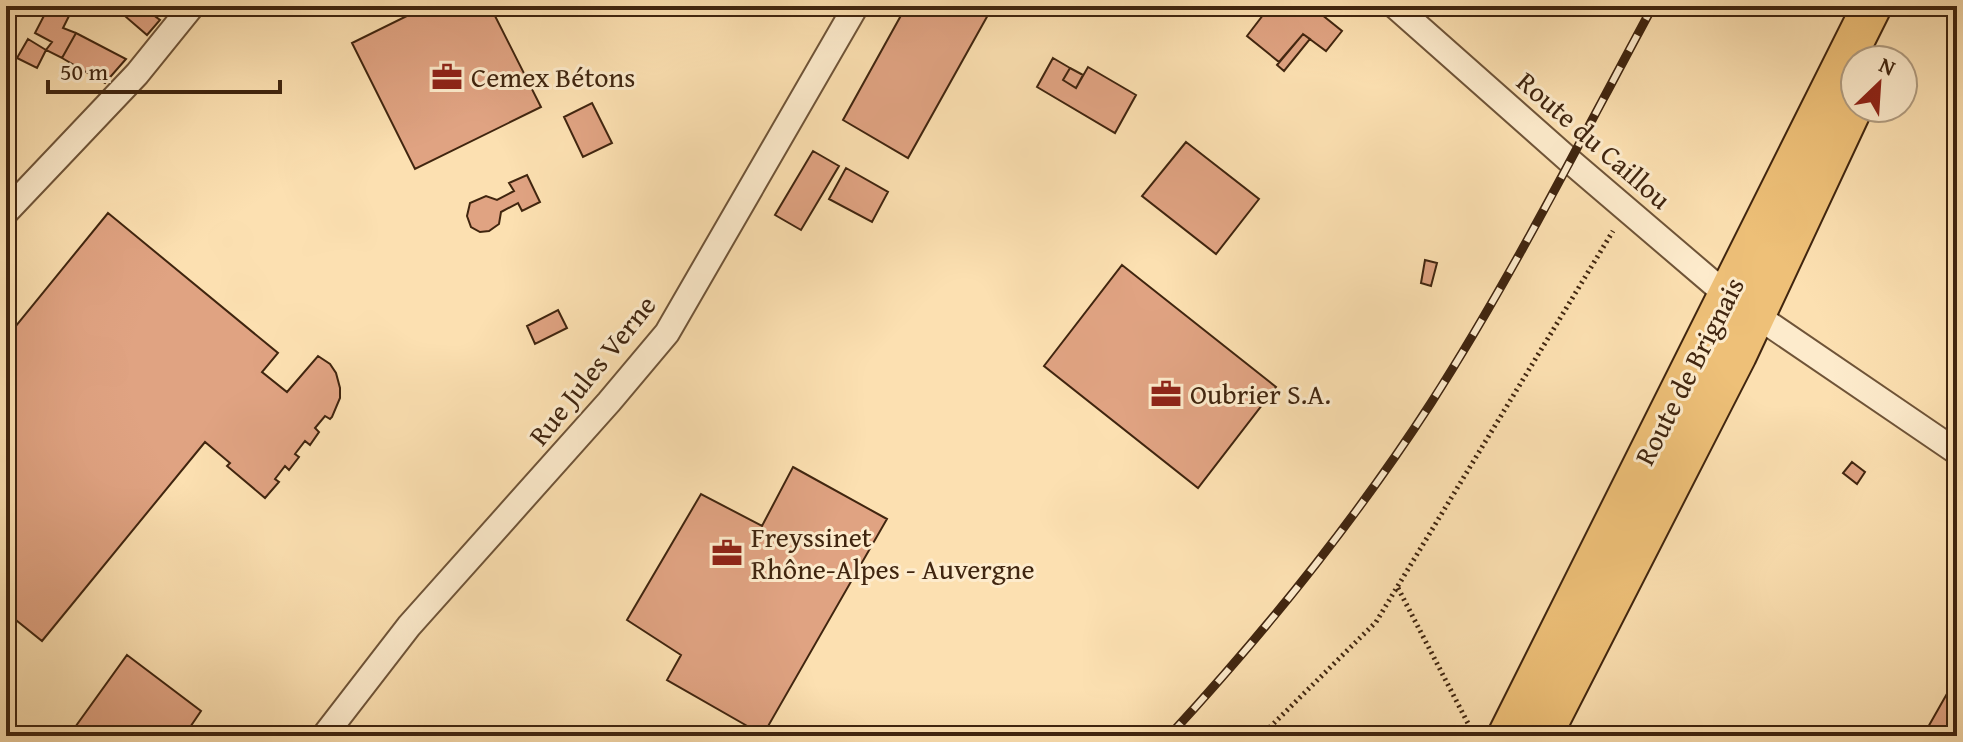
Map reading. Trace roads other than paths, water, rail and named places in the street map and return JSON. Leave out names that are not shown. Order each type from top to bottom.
[{"type":"main road","name":"Route de Brignais","points":[[1542,736],[1742,306],[1872,6]]},
{"type":"main road","points":[[1882,44],[1900,6]]},
{"type":"main road","name":"Route de Brignais","points":[[1507,736],[1843,124]]},
{"type":"street","points":[[6,212],[137,74],[192,6]]},
{"type":"street","name":"Rue Jules Verne","points":[[324,736],[409,626],[667,333],[856,6]]},
{"type":"street","name":"Route du Caillou","points":[[1395,6],[1626,210],[1742,306],[1957,452]]},
{"type":"railway","points":[[1169,736],[1240,657],[1307,575],[1402,447],[1461,355],[1518,256],[1653,6]]},
{"type":"place","name":"Cemex Bétons","points":[[447,77]]},
{"type":"place","name":"Oubrier S.A.","points":[[1166,394]]},
{"type":"place","name":"Freyssinet Rhône-Alpes - Auvergne","points":[[727,553]]}]
